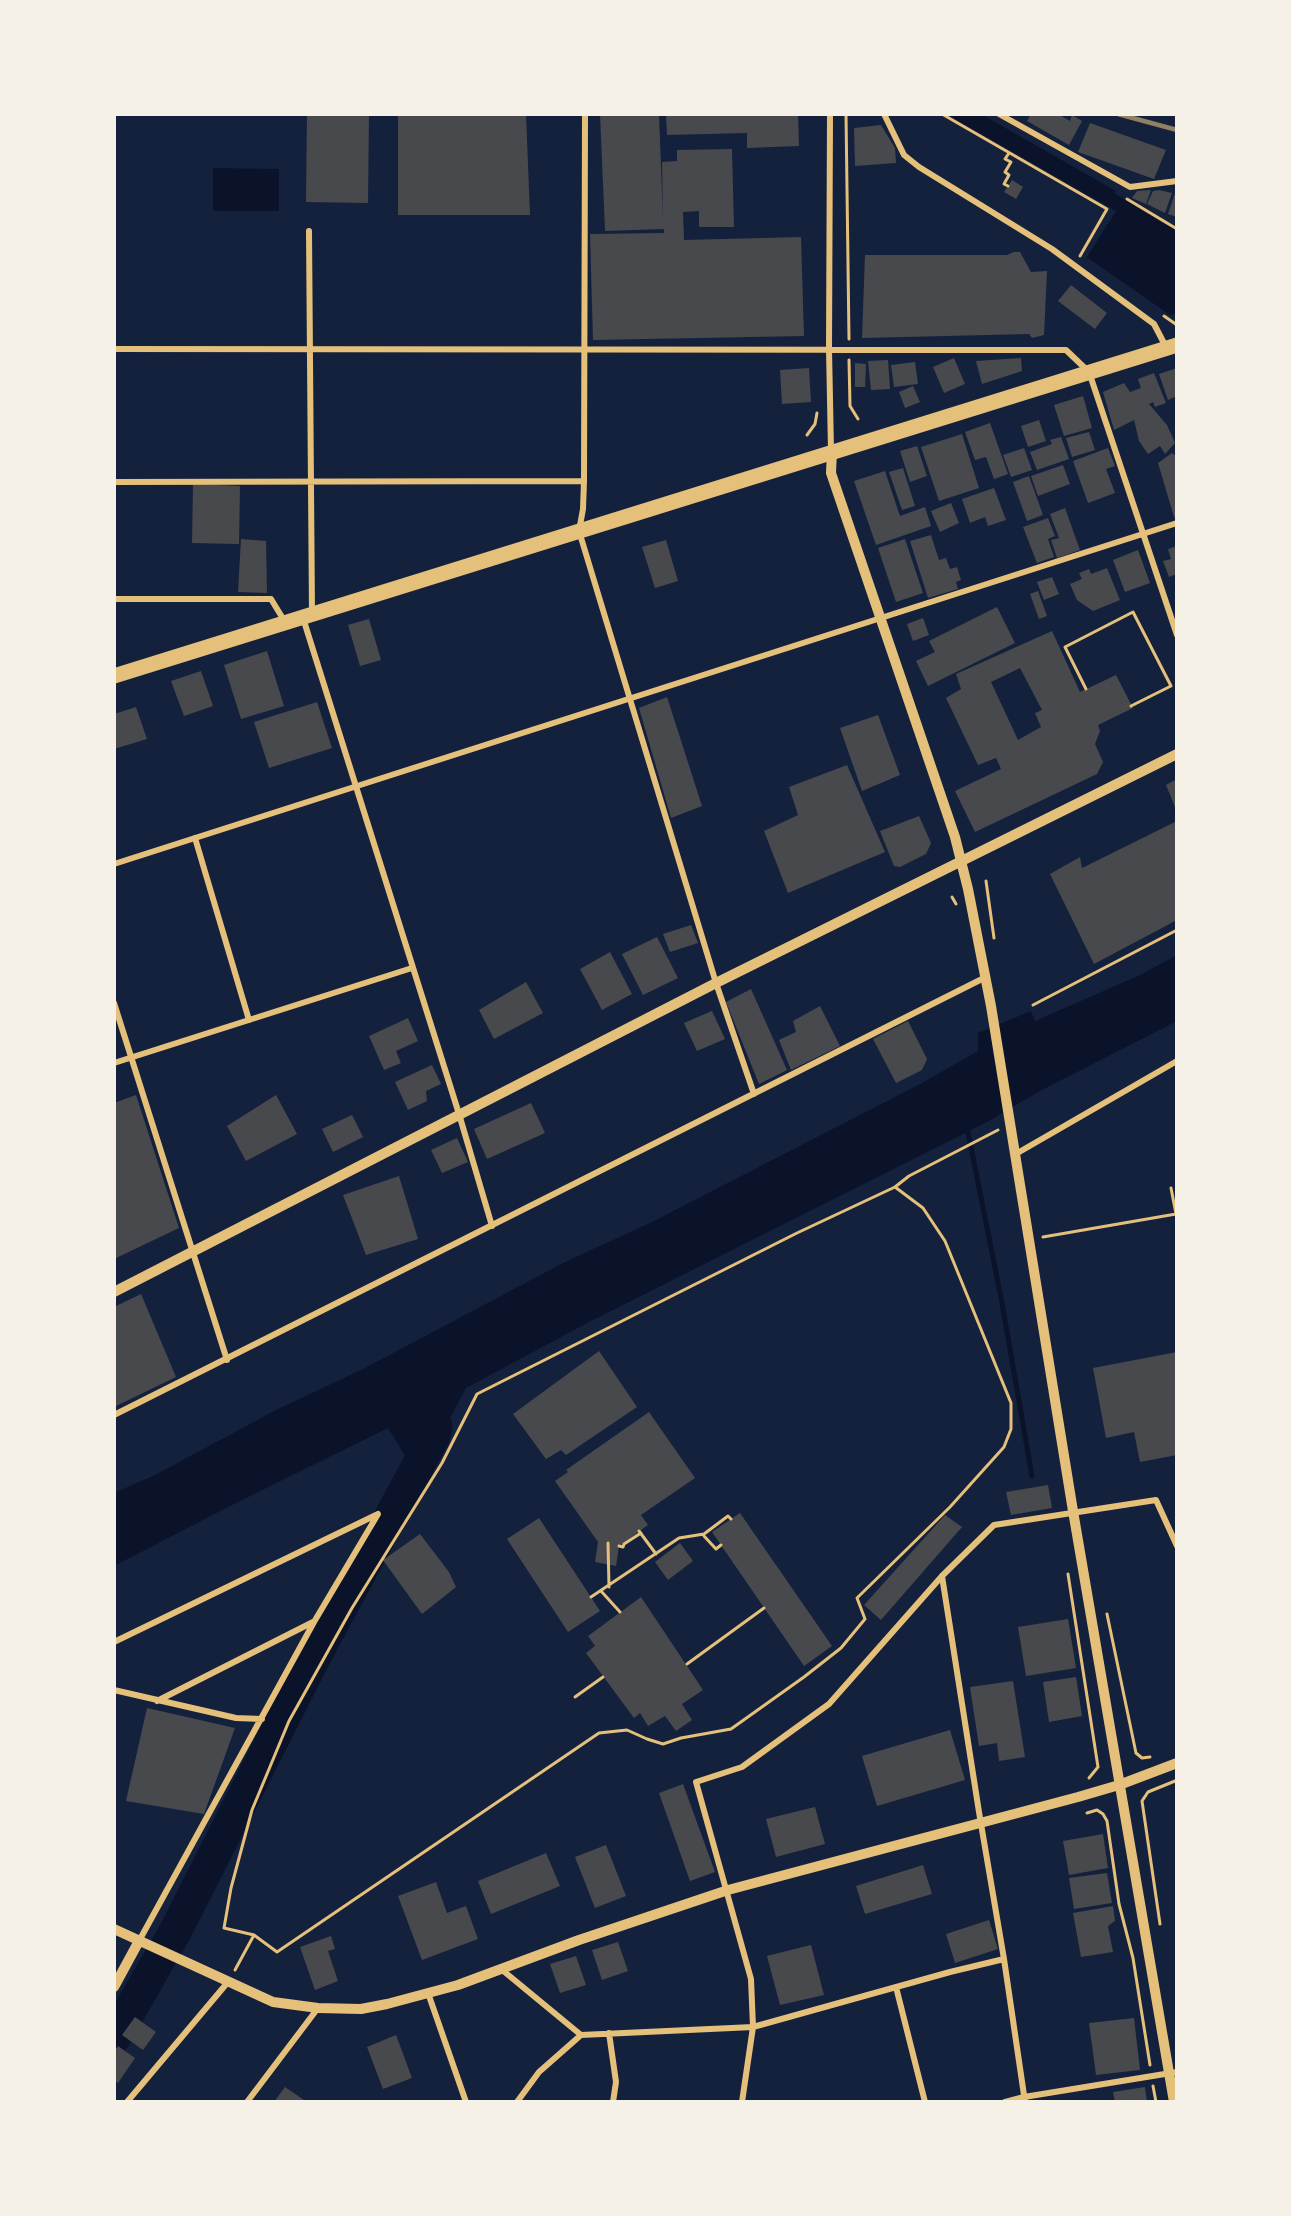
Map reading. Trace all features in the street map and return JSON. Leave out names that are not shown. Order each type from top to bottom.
[{"type":"highway","points":[[114,676],[1172,346]]},
{"type":"street","points":[[585,114],[584,481],[579,531],[716,983],[754,1094]]},
{"type":"street","points":[[830,114],[831,473],[962,861],[991,1006],[1119,1785],[1173,2073],[1174,2102]]},
{"type":"street","points":[[884,114],[904,155],[919,167],[1052,249],[1154,324],[1172,346]]},
{"type":"street","points":[[999,114],[1130,187],[1177,181]]},
{"type":"street","points":[[309,231],[311,481],[307,616],[356,787],[492,1226]]},
{"type":"street","points":[[114,349],[1066,350],[1089,372],[1177,635]]},
{"type":"street","points":[[114,482],[584,481]]},
{"type":"street","points":[[114,864],[1177,523]]},
{"type":"street","points":[[114,599],[271,599],[285,623]]},
{"type":"street","points":[[114,1292],[716,983],[1177,754]]},
{"type":"street","points":[[195,838],[249,1020]]},
{"type":"street","points":[[114,1063],[412,968]]},
{"type":"street","points":[[114,1415],[984,978]]},
{"type":"street","points":[[114,1004],[227,1360]]},
{"type":"street","points":[[1014,1155],[1177,1061]]},
{"type":"street","points":[[742,2102],[753,2027],[751,1979],[696,1782],[742,1767],[829,1704],[942,1576],[994,1525],[1156,1500],[1177,1546]]},
{"type":"street","points":[[114,1642],[378,1514],[314,1622],[114,1988]]},
{"type":"street","points":[[942,1576],[1004,1959],[1024,2099]]},
{"type":"street","points":[[157,1701],[314,1622]]},
{"type":"street","points":[[114,1690],[236,1718],[262,1719]]},
{"type":"street","points":[[114,1929],[273,2002],[318,2008],[361,2009],[428,1993],[501,1970],[589,1936],[728,1890],[981,1824],[1119,1785],[1177,1763]]},
{"type":"street","points":[[518,2102],[539,2072],[581,2035],[753,2027],[1004,1959]]},
{"type":"street","points":[[501,1970],[581,2035]]},
{"type":"street","points":[[127,2102],[228,1982]]},
{"type":"street","points":[[896,1988],[926,2102]]},
{"type":"street","points":[[428,1993],[466,2102]]},
{"type":"street","points":[[247,2102],[318,2008]]},
{"type":"street","points":[[609,2033],[616,2082],[613,2102]]},
{"type":"street","points":[[1005,2102],[1173,2073]]},
{"type":"path","points":[[846,114],[850,406],[858,419]]},
{"type":"path","points":[[942,114],[1107,209],[1079,258]]},
{"type":"path","points":[[1008,186],[1004,184],[1009,175],[1005,172],[1011,162],[1005,159],[1009,153]]},
{"type":"path","points":[[1130,187],[1122,196],[1177,229]]},
{"type":"path","points":[[1086,689],[1065,647],[1133,612],[1170,686],[1131,706]]},
{"type":"path","points":[[1033,1005],[1177,930]]},
{"type":"path","points":[[895,1187],[923,1208],[945,1241],[1011,1403],[1011,1429],[1004,1447],[950,1507],[856,1598],[865,1619],[841,1648],[731,1729],[681,1738],[663,1744],[627,1730],[599,1733],[277,1952],[254,1935],[224,1928],[231,1888],[256,1800],[290,1721],[352,1608],[442,1463],[477,1395],[797,1233],[895,1187],[909,1176],[982,1139]]},
{"type":"path","points":[[1042,1237],[1176,1214],[1172,1188]]},
{"type":"path","points":[[602,1591],[679,1538],[704,1534],[728,1516],[731,1519]]},
{"type":"path","points":[[619,1546],[623,1547],[640,1532],[657,1554]]},
{"type":"path","points":[[591,1598],[680,1540],[705,1535],[716,1549],[721,1545]]},
{"type":"path","points":[[608,1543],[609,1587]]},
{"type":"path","points":[[1067,1570],[1098,1767],[1088,1779]]},
{"type":"path","points":[[602,1591],[620,1612]]},
{"type":"path","points":[[687,1665],[764,1608]]},
{"type":"path","points":[[575,1697],[603,1677]]},
{"type":"path","points":[[1161,1933],[1142,1801],[1148,1792],[1177,1780]]},
{"type":"path","points":[[1087,1813],[1097,1810],[1107,1821],[1119,1904],[1133,1958],[1148,2056]]},
{"type":"path","points":[[228,1982],[254,1935]]},
{"type":"water","points":[[946,114],[981,114],[1116,191],[1114,193],[1177,231],[1177,313],[1170,315],[1088,258],[1085,260],[1116,211]]},
{"type":"water","points":[[213,168],[279,169],[279,211],[213,211]]},
{"type":"water","points":[[1177,955],[1177,1021],[1038,1092],[989,1121],[589,1322],[466,1388],[423,1469],[411,1465],[388,1428],[114,1566],[114,1493],[155,1475],[276,1410],[363,1369],[563,1263],[652,1222],[922,1083],[978,1051],[978,1033],[1031,1011],[1035,1021],[1140,975]]},
{"type":"building","points":[[307,114],[369,114],[368,203],[306,202]]},
{"type":"building","points":[[398,114],[526,114],[530,215],[398,215]]},
{"type":"building","points":[[600,114],[659,114],[663,220],[662,162],[677,161],[677,150],[732,149],[734,227],[699,227],[699,211],[683,212],[684,240],[801,237],[804,336],[593,340],[590,234],[664,233],[664,229],[605,231]]},
{"type":"building","points":[[666,114],[798,114],[799,146],[747,148],[747,133],[667,135]]},
{"type":"building","points":[[1031,114],[1058,114],[1070,121],[1072,115],[1082,121],[1069,145],[1027,121]]},
{"type":"building","points":[[1090,123],[1166,150],[1154,179],[1078,152]]},
{"type":"building","points":[[881,125],[895,148],[896,163],[855,166],[854,128]]},
{"type":"building","points":[[1012,180],[1023,187],[1016,199],[1004,192]]},
{"type":"building","points":[[1177,187],[1177,217],[1168,214]]},
{"type":"building","points":[[1151,190],[1146,204],[1132,198],[1137,191]]},
{"type":"building","points":[[1153,191],[1172,193],[1165,213],[1147,204]]},
{"type":"building","points":[[1020,252],[1031,272],[1047,271],[1044,335],[1032,338],[1029,334],[862,338],[865,255],[1007,255]]},
{"type":"building","points":[[1071,285],[1107,313],[1095,329],[1058,301]]},
{"type":"building","points":[[954,358],[965,384],[944,393],[933,367]]},
{"type":"building","points":[[1021,358],[1022,371],[982,384],[976,361]]},
{"type":"building","points":[[888,360],[890,389],[871,390],[868,361]]},
{"type":"building","points":[[915,362],[918,384],[894,387],[891,365]]},
{"type":"building","points":[[855,363],[866,364],[865,387],[855,387]]},
{"type":"building","points":[[809,368],[811,402],[782,404],[780,370]]},
{"type":"building","points":[[1177,368],[1177,396],[1168,400],[1159,374]]},
{"type":"building","points":[[1154,373],[1166,403],[1155,407],[1153,402],[1149,404],[1167,425],[1175,443],[1165,454],[1160,446],[1148,454],[1139,441],[1134,420],[1114,430],[1103,392],[1124,383],[1130,392],[1141,388],[1138,379]]},
{"type":"building","points":[[913,386],[920,402],[905,408],[899,392]]},
{"type":"building","points":[[1083,396],[1092,428],[1064,436],[1054,405]]},
{"type":"building","points":[[1039,420],[1046,441],[1028,447],[1021,426]]},
{"type":"building","points":[[990,423],[1008,474],[994,479],[986,457],[975,460],[965,432]]},
{"type":"building","points":[[1089,432],[1095,450],[1072,457],[1066,438]]},
{"type":"building","points":[[962,434],[979,488],[939,501],[921,447]]},
{"type":"building","points":[[1061,437],[1069,459],[1037,470],[1030,452],[1052,444],[1050,440]]},
{"type":"building","points":[[917,446],[927,476],[910,482],[900,451]]},
{"type":"building","points":[[1024,448],[1032,470],[1011,477],[1003,455]]},
{"type":"building","points":[[1108,448],[1115,466],[1106,469],[1115,493],[1088,503],[1073,461]]},
{"type":"building","points":[[1172,453],[1177,457],[1177,516],[1174,517],[1158,463]]},
{"type":"building","points":[[1063,465],[1070,484],[1038,496],[1031,476]]},
{"type":"building","points":[[903,468],[915,506],[902,510],[889,472]]},
{"type":"building","points":[[885,471],[900,516],[925,507],[931,526],[876,545],[854,481]]},
{"type":"building","points":[[1029,476],[1043,515],[1027,521],[1013,482]]},
{"type":"building","points":[[193,484],[240,486],[239,544],[192,543]]},
{"type":"building","points":[[994,488],[1006,520],[988,526],[985,517],[970,523],[962,499]]},
{"type":"building","points":[[951,503],[959,523],[940,532],[931,511]]},
{"type":"building","points":[[1065,508],[1080,550],[1057,558],[1051,540],[1059,538],[1050,514]]},
{"type":"building","points":[[1048,518],[1055,536],[1048,539],[1054,557],[1037,563],[1023,527]]},
{"type":"building","points":[[931,535],[939,560],[946,558],[950,569],[957,567],[961,580],[956,582],[958,589],[928,598],[910,541]]},
{"type":"building","points":[[241,539],[266,541],[267,593],[238,592]]},
{"type":"building","points":[[905,539],[923,593],[896,602],[878,548]]},
{"type":"building","points":[[666,540],[678,581],[655,588],[642,547]]},
{"type":"building","points":[[1177,546],[1177,574],[1169,577],[1163,561],[1171,559],[1168,549]]},
{"type":"building","points":[[1138,550],[1150,583],[1125,592],[1113,560]]},
{"type":"building","points":[[1107,568],[1120,600],[1093,611],[1077,600],[1070,584],[1082,579],[1079,573],[1089,569],[1091,574]]},
{"type":"building","points":[[1052,577],[1059,594],[1044,600],[1037,582]]},
{"type":"building","points":[[1038,591],[1047,616],[1039,619],[1030,594]]},
{"type":"building","points":[[997,607],[1015,643],[928,686],[916,661],[935,652],[929,641]]},
{"type":"building","points":[[923,618],[929,635],[913,641],[907,624]]},
{"type":"building","points":[[369,619],[381,660],[360,666],[348,625]]},
{"type":"building","points":[[1052,631],[1080,692],[1116,675],[1133,708],[1098,725],[1100,731],[1095,744],[1103,762],[1097,774],[975,832],[955,791],[1001,769],[996,758],[978,765],[946,698],[961,689],[956,674]],"holes":[[[1020,668],[1042,710],[1035,713],[1041,727],[1018,740],[991,682]]]},
{"type":"building","points":[[267,651],[284,706],[241,719],[224,665]]},
{"type":"building","points":[[201,671],[213,706],[184,716],[171,681]]},
{"type":"building","points":[[667,697],[702,806],[671,818],[639,708]]},
{"type":"building","points":[[317,702],[332,748],[269,768],[254,722]]},
{"type":"building","points":[[136,707],[147,739],[114,749],[114,714]]},
{"type":"building","points":[[878,715],[900,775],[862,791],[840,728]]},
{"type":"building","points":[[847,765],[885,852],[788,893],[764,831],[798,815],[789,787]]},
{"type":"building","points":[[1177,779],[1177,812],[1166,785]]},
{"type":"building","points":[[919,816],[931,843],[926,854],[900,867],[894,866],[880,831]]},
{"type":"building","points":[[1177,821],[1177,920],[1094,964],[1050,874],[1080,857],[1082,868]]},
{"type":"building","points":[[691,925],[698,943],[670,952],[663,934]]},
{"type":"building","points":[[657,937],[678,978],[643,995],[622,954]]},
{"type":"building","points":[[610,952],[632,994],[602,1010],[580,969]]},
{"type":"building","points":[[526,982],[543,1013],[494,1039],[479,1010]]},
{"type":"building","points":[[751,989],[787,1070],[759,1084],[726,1002]]},
{"type":"building","points":[[820,1006],[840,1046],[791,1070],[779,1040],[796,1032],[793,1021]]},
{"type":"building","points":[[712,1011],[725,1039],[697,1051],[684,1023]]},
{"type":"building","points":[[408,1018],[418,1041],[396,1051],[401,1063],[384,1070],[369,1036]]},
{"type":"building","points":[[908,1021],[927,1059],[922,1070],[896,1083],[873,1039]]},
{"type":"building","points":[[432,1065],[441,1084],[426,1091],[427,1101],[408,1110],[395,1082]]},
{"type":"building","points":[[136,1095],[179,1228],[114,1259],[114,1103]]},
{"type":"building","points":[[276,1095],[297,1134],[246,1161],[227,1126]]},
{"type":"building","points":[[531,1103],[545,1133],[487,1159],[474,1129]]},
{"type":"building","points":[[352,1115],[363,1137],[333,1152],[322,1129]]},
{"type":"building","points":[[457,1138],[468,1162],[442,1173],[431,1150]]},
{"type":"building","points":[[399,1176],[418,1239],[366,1255],[343,1195]]},
{"type":"building","points":[[141,1294],[176,1377],[114,1407],[114,1307]]},
{"type":"building","points":[[599,1351],[637,1407],[566,1455],[561,1450],[546,1459],[513,1414]]},
{"type":"building","points":[[1177,1352],[1177,1455],[1140,1462],[1134,1432],[1106,1438],[1093,1368]]},
{"type":"building","points":[[649,1412],[695,1478],[641,1515],[648,1525],[619,1546],[616,1566],[595,1562],[598,1542],[555,1481],[568,1472],[566,1470]]},
{"type":"building","points":[[1048,1485],[1052,1508],[1011,1515],[1006,1492]]},
{"type":"building","points":[[740,1513],[832,1646],[804,1666],[712,1532]]},
{"type":"building","points":[[945,1515],[962,1527],[881,1620],[864,1605]]},
{"type":"building","points":[[539,1518],[600,1611],[568,1632],[507,1539]]},
{"type":"building","points":[[420,1534],[449,1572],[456,1587],[422,1614],[383,1560]]},
{"type":"building","points":[[680,1543],[693,1561],[668,1580],[655,1562]]},
{"type":"building","points":[[641,1597],[703,1690],[682,1704],[692,1720],[676,1731],[665,1716],[648,1726],[640,1713],[634,1718],[586,1653],[595,1646],[588,1636]]},
{"type":"building","points":[[1068,1619],[1076,1668],[1026,1676],[1018,1627]]},
{"type":"building","points":[[1076,1677],[1082,1716],[1049,1722],[1043,1682]]},
{"type":"building","points":[[1013,1681],[1025,1757],[999,1761],[997,1743],[979,1746],[970,1687]]},
{"type":"building","points":[[147,1708],[235,1728],[204,1814],[126,1801]]},
{"type":"building","points":[[950,1730],[965,1780],[877,1806],[862,1756]]},
{"type":"building","points":[[683,1784],[715,1872],[690,1881],[659,1793]]},
{"type":"building","points":[[815,1807],[825,1844],[776,1857],[766,1819]]},
{"type":"building","points":[[1103,1834],[1108,1868],[1069,1875],[1063,1841]]},
{"type":"building","points":[[606,1845],[626,1896],[595,1908],[575,1857]]},
{"type":"building","points":[[546,1853],[560,1886],[491,1914],[478,1881]]},
{"type":"building","points":[[923,1865],[932,1894],[865,1914],[856,1886]]},
{"type":"building","points":[[1107,1873],[1112,1903],[1074,1909],[1069,1878]]},
{"type":"building","points":[[436,1882],[447,1913],[466,1906],[478,1939],[422,1960],[398,1896]]},
{"type":"building","points":[[1113,1906],[1115,1921],[1108,1926],[1113,1952],[1081,1957],[1073,1913]]},
{"type":"building","points":[[989,1920],[998,1949],[955,1963],[946,1934]]},
{"type":"building","points":[[331,1936],[335,1949],[328,1951],[338,1981],[315,1990],[300,1947]]},
{"type":"building","points":[[618,1942],[628,1971],[602,1980],[592,1950]]},
{"type":"building","points":[[811,1945],[824,1995],[780,2005],[767,1956]]},
{"type":"building","points":[[576,1956],[586,1985],[560,1993],[550,1964]]},
{"type":"building","points":[[135,2017],[156,2032],[143,2050],[122,2035]]},
{"type":"building","points":[[1134,2018],[1140,2070],[1096,2075],[1089,2023]]},
{"type":"building","points":[[396,2035],[412,2078],[383,2089],[367,2047]]},
{"type":"building","points":[[118,2046],[135,2058],[118,2083],[114,2080],[114,2052]]},
{"type":"building","points":[[285,2087],[307,2102],[274,2102]]},
{"type":"building","points":[[1145,2087],[1147,2102],[1115,2102],[1113,2092]]},
{"type":"waterway","points":[[967,1127],[1002,1303],[1032,1476]]},
{"type":"waterway","points":[[114,2038],[176,1930],[315,1656],[433,1438],[436,1427]]},
{"type":"railway","points":[[1118,114],[1177,130]]}]
